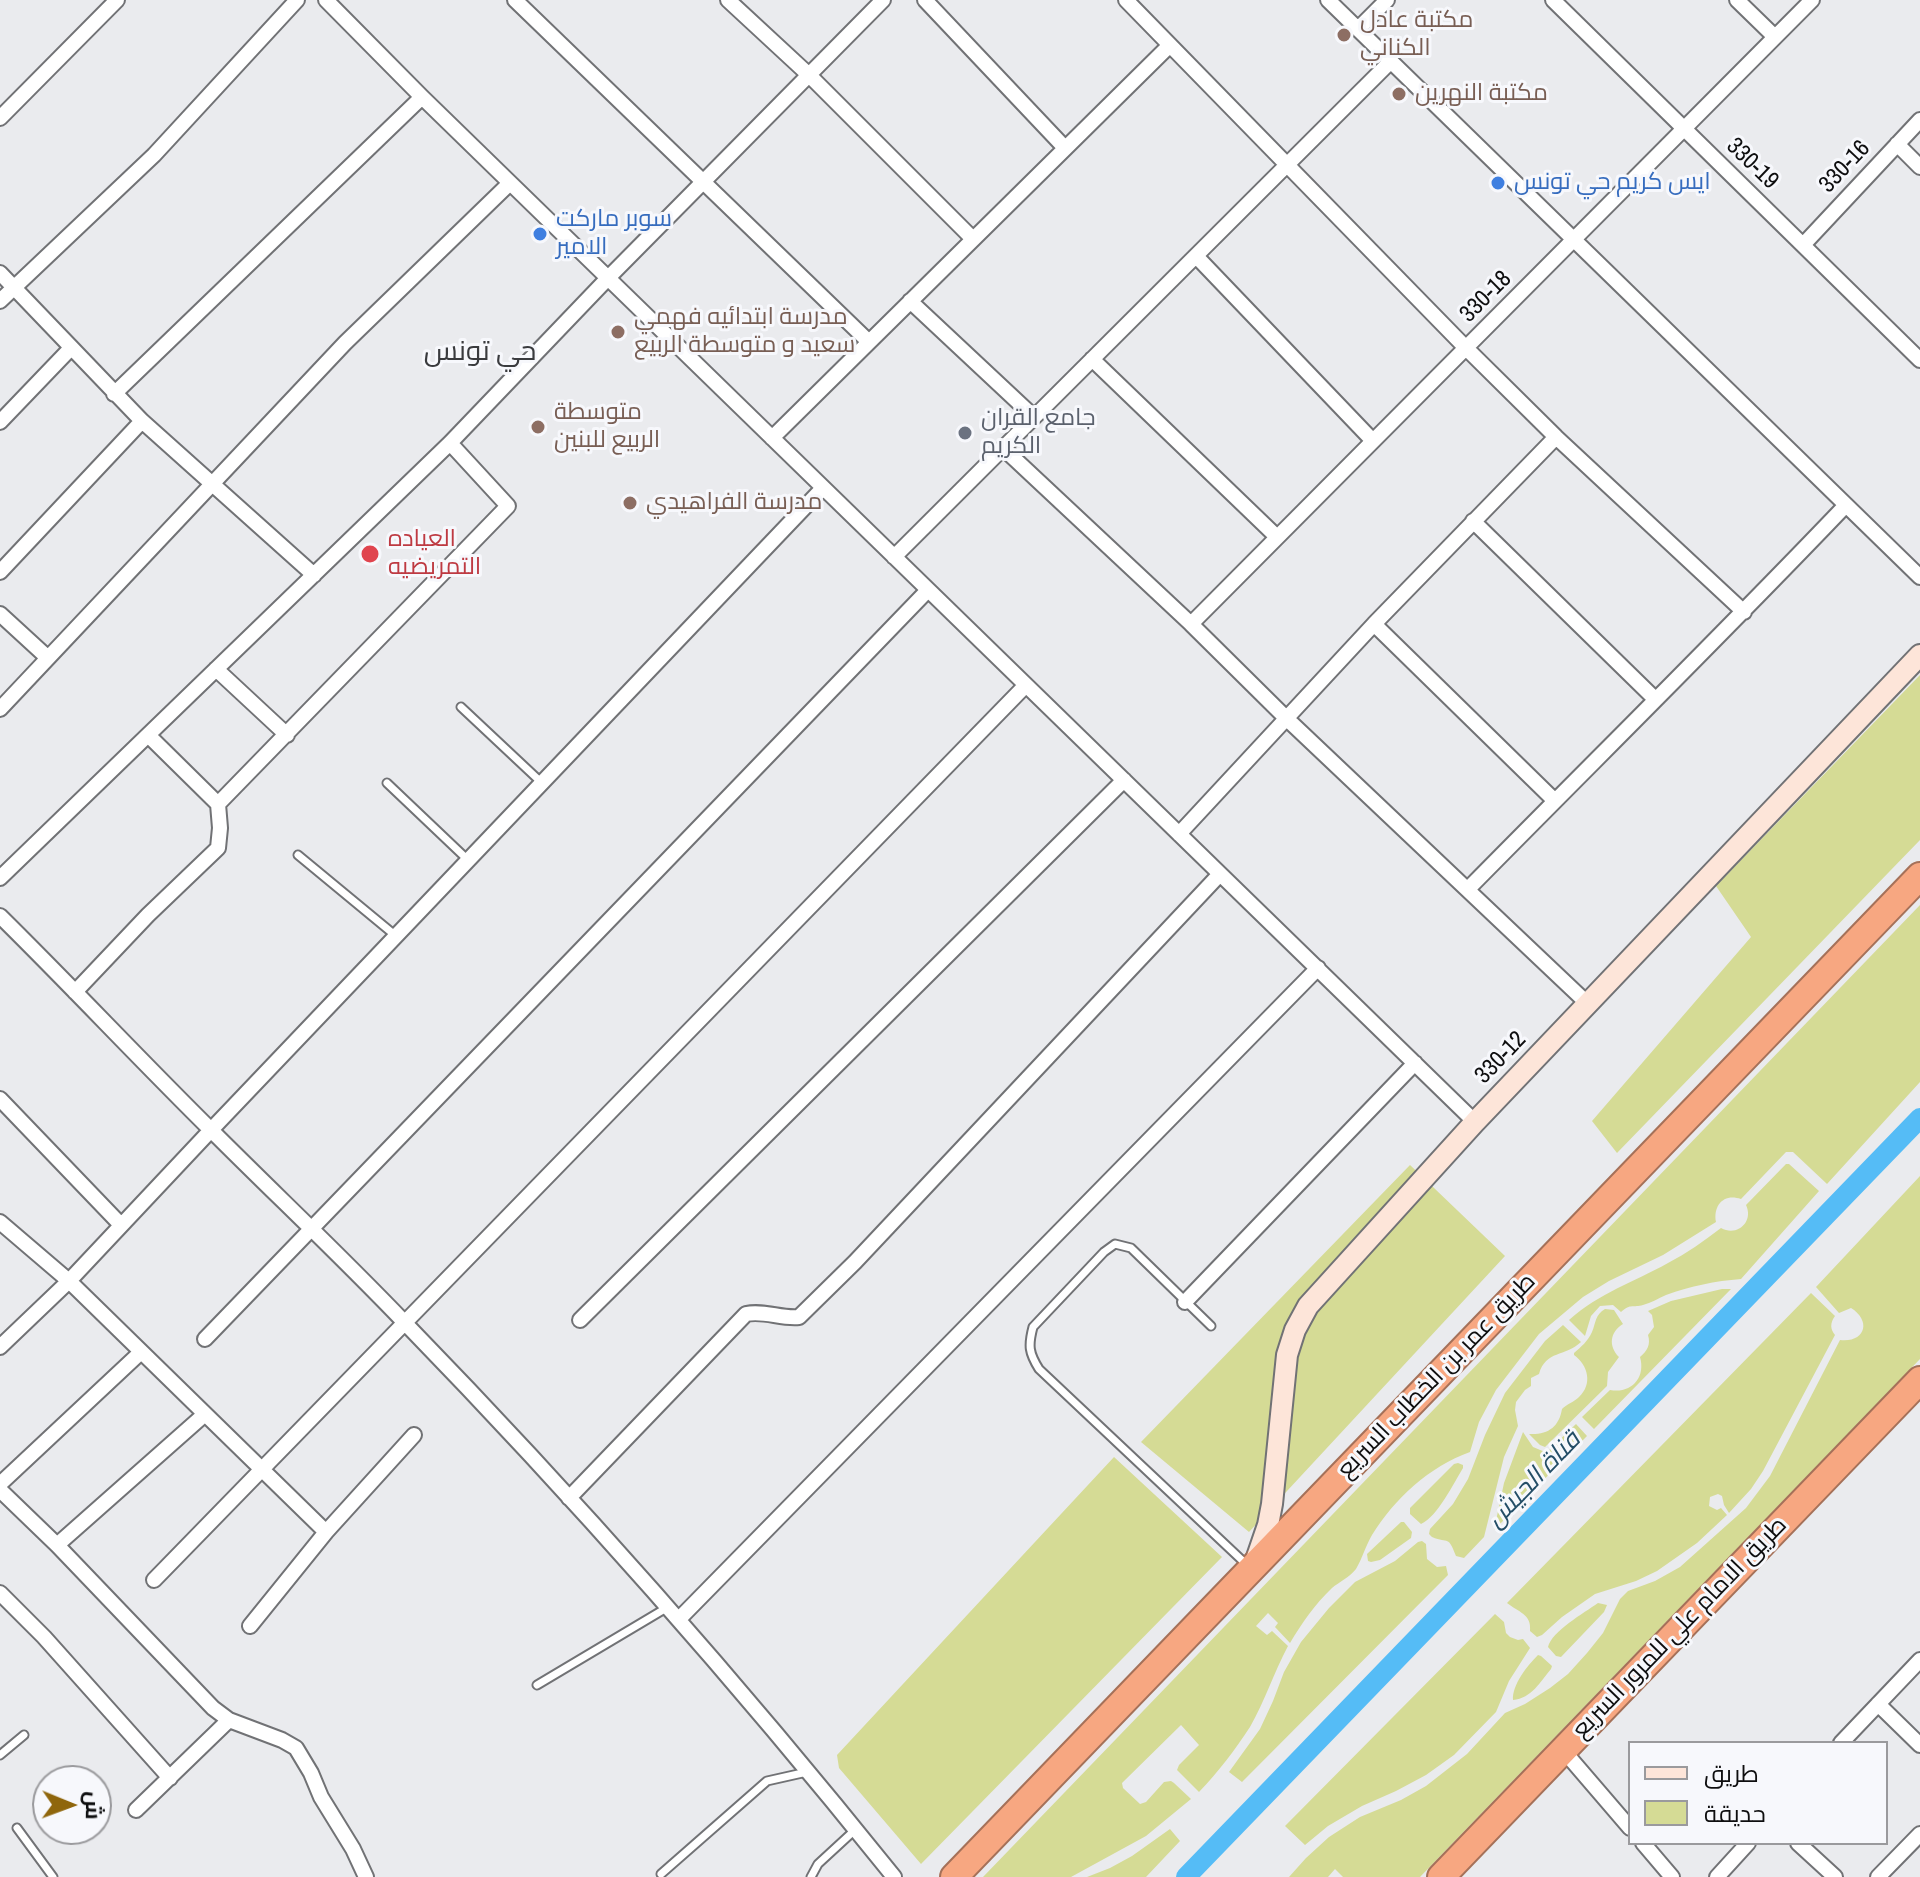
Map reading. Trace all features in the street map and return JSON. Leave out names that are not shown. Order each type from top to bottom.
[{"type":"highway","name":"طريق عمر بن الخطاب السريع","points":[[954,1877],[1920,876]]},
{"type":"highway","name":"طريق الامام علي للمرور السريع","points":[[1441,1877],[1920,1380]]},
{"type":"street","points":[[0,118],[117,0]]},
{"type":"street","points":[[0,301],[154,155],[297,0]]},
{"type":"street","points":[[515,0],[869,342]]},
{"type":"street","points":[[728,0],[809,75],[973,239]]},
{"type":"street","points":[[0,878],[450,443],[883,0]]},
{"type":"street","points":[[925,0],[1065,148]]},
{"type":"street","points":[[1126,0],[1466,348],[1556,437],[1744,612]]},
{"type":"street","points":[[1328,0],[1920,577]]},
{"type":"street","points":[[1358,29],[1387,0]]},
{"type":"street","name":"330-19","points":[[1553,0],[1920,360]]},
{"type":"street","points":[[1737,0],[1775,37]]},
{"type":"street","name":"330-18","points":[[1191,624],[1812,0]]},
{"type":"street","points":[[328,1],[422,97],[1475,1122]]},
{"type":"street","points":[[772,438],[1170,45]]},
{"type":"street","points":[[894,557],[1391,61]]},
{"type":"street","points":[[114,394],[422,97]]},
{"type":"street","name":"330-16","points":[[1803,245],[1920,120]]},
{"type":"street","points":[[1897,144],[1920,167]]},
{"type":"street","points":[[0,709],[345,343],[510,183]]},
{"type":"street","points":[[1196,256],[1373,441]]},
{"type":"street","points":[[0,273],[142,421],[314,575]]},
{"type":"street","points":[[910,301],[1034,417]]},
{"type":"street","points":[[0,422],[71,348]]},
{"type":"street","points":[[1092,359],[1277,537]]},
{"type":"street","points":[[0,572],[142,421]]},
{"type":"street","points":[[1179,834],[1374,624],[1556,437]]},
{"type":"street","points":[[218,804],[508,506],[450,443]]},
{"type":"street","points":[[1003,448],[1588,1004]]},
{"type":"street","points":[[0,1347],[69,1281],[823,488]]},
{"type":"street","points":[[1468,889],[1846,505]]},
{"type":"street","points":[[1473,521],[1655,699]]},
{"type":"street","points":[[205,1339],[928,590]]},
{"type":"street","points":[[0,614],[48,658]]},
{"type":"street","points":[[1374,624],[1555,801]]},
{"type":"street","name":"330-12","points":[[1252,1567],[1272,1504],[1287,1355],[1295,1330],[1316,1296],[1475,1122],[1920,655]]},
{"type":"street","points":[[216,669],[287,735]]},
{"type":"street","points":[[154,1580],[1026,685]]},
{"type":"street","points":[[75,992],[148,915],[218,848],[218,804],[148,735]]},
{"type":"street","points":[[580,1320],[1124,780]]},
{"type":"street","points":[[569,1498],[746,1314],[755,1312],[799,1317],[855,1262],[1220,874]]},
{"type":"street","points":[[0,916],[405,1322],[569,1498],[679,1619],[810,1772],[894,1877]]},
{"type":"street","points":[[679,1619],[1318,968]]},
{"type":"street","points":[[1185,1302],[1415,1063]]},
{"type":"street","points":[[0,1099],[121,1225]]},
{"type":"street","points":[[0,1222],[69,1281],[326,1532]]},
{"type":"street","points":[[141,1352],[0,1487],[198,1694],[229,1720],[296,1748],[366,1877]]},
{"type":"street","points":[[57,1545],[205,1414]]},
{"type":"street","points":[[250,1626],[326,1532],[414,1435]]},
{"type":"street","points":[[0,1593],[44,1637],[170,1778]]},
{"type":"street","points":[[1843,1741],[1920,1660]]},
{"type":"street","points":[[1878,1704],[1920,1745]]},
{"type":"street","points":[[136,1810],[229,1720]]},
{"type":"street","points":[[1563,1750],[1628,1826]]},
{"type":"street","points":[[1878,1877],[1920,1834]]},
{"type":"street","points":[[1645,1845],[1672,1877]]},
{"type":"street","points":[[1717,1877],[1746,1845]]},
{"type":"street","points":[[1800,1845],[1835,1877]]},
{"type":"lane","points":[[461,707],[542,783]]},
{"type":"lane","points":[[387,783],[468,860]]},
{"type":"lane","points":[[298,855],[396,936]]},
{"type":"lane","points":[[1211,1326],[1131,1248],[1115,1244],[1033,1327],[1030,1354],[1039,1369],[1252,1567]]},
{"type":"lane","points":[[537,1685],[668,1607]]},
{"type":"lane","points":[[0,1755],[24,1735]]},
{"type":"lane","points":[[661,1874],[767,1781],[810,1772]]},
{"type":"lane","points":[[17,1828],[53,1877]]},
{"type":"lane","points":[[811,1877],[818,1864],[856,1829]]},
{"type":"green space","points":[[1920,675],[1920,840],[1617,1153],[1592,1121],[1751,937],[1716,886]]},
{"type":"green space","points":[[1920,905],[1920,1082],[1827,1184],[1793,1152],[1786,1152],[1741,1199],[1730,1198],[1721,1202],[1716,1210],[1716,1222],[1663,1255],[1583,1297],[1539,1334],[1496,1390],[1479,1422],[1470,1452],[1427,1475],[1402,1496],[1372,1535],[1356,1569],[1320,1601],[1290,1643],[1275,1627],[1278,1623],[1268,1613],[1256,1626],[1267,1635],[1272,1631],[1288,1646],[1250,1727],[1199,1792],[1177,1770],[1199,1745],[1181,1725],[1122,1783],[1123,1788],[1140,1804],[1146,1802],[1164,1782],[1171,1781],[1191,1799],[1146,1836],[1071,1877],[983,1877]]},
{"type":"green space","points":[[1786,1164],[1819,1191],[1741,1279],[1685,1289],[1621,1312],[1613,1305],[1600,1306],[1591,1316],[1585,1336],[1569,1320],[1605,1295],[1682,1255],[1721,1228],[1738,1229],[1748,1217],[1746,1205]]},
{"type":"green space","points":[[1410,1165],[1505,1256],[1249,1532],[1141,1442]]},
{"type":"green space","points":[[1920,1176],[1920,1359],[1420,1877],[1343,1877],[1335,1869],[1328,1877],[1289,1877],[1329,1837],[1360,1817],[1426,1786],[1467,1754],[1505,1713],[1525,1704],[1568,1674],[1603,1633],[1620,1599],[1628,1591],[1680,1567],[1746,1508],[1770,1476],[1840,1340],[1855,1338],[1863,1330],[1858,1313],[1851,1308],[1839,1313],[1816,1287]]},
{"type":"green space","points":[[1731,1289],[1594,1429],[1582,1417],[1610,1390],[1630,1387],[1639,1378],[1640,1357],[1648,1348],[1648,1335],[1654,1327],[1648,1311],[1671,1301]]},
{"type":"green space","points":[[1811,1293],[1835,1316],[1831,1326],[1835,1335],[1751,1489],[1729,1513],[1722,1496],[1710,1497],[1709,1506],[1717,1510],[1721,1508],[1727,1515],[1697,1543],[1657,1571],[1595,1594],[1537,1637],[1530,1631],[1527,1617],[1507,1603]]},
{"type":"green space","points":[[1605,1309],[1614,1310],[1623,1324],[1612,1339],[1619,1357],[1608,1372],[1607,1386],[1545,1447],[1540,1445],[1529,1434],[1552,1429],[1562,1409],[1579,1397],[1586,1386],[1585,1369],[1574,1353],[1588,1338],[1598,1316]]},
{"type":"green space","points":[[1563,1325],[1581,1342],[1546,1361],[1539,1374],[1531,1378],[1531,1386],[1516,1402],[1518,1426],[1504,1457],[1484,1537],[1464,1558],[1456,1556],[1447,1541],[1429,1534],[1430,1529],[1453,1504],[1468,1479],[1505,1393],[1545,1341]]},
{"type":"green space","points":[[1576,1424],[1587,1436],[1494,1530],[1504,1483],[1523,1432],[1533,1447],[1545,1452]]},
{"type":"green space","points":[[1114,1457],[1222,1557],[921,1864],[839,1768],[837,1755]]},
{"type":"green space","points":[[1458,1463],[1463,1468],[1450,1491],[1433,1514],[1421,1524],[1410,1514],[1410,1508]]},
{"type":"green space","points":[[1401,1522],[1412,1532],[1411,1538],[1380,1560],[1368,1561],[1367,1554]]},
{"type":"green space","points":[[1422,1541],[1426,1544],[1427,1559],[1437,1567],[1446,1566],[1448,1575],[1242,1782],[1229,1772],[1260,1729],[1284,1672],[1301,1642],[1329,1608],[1355,1582],[1395,1561]]},
{"type":"green space","points":[[1598,1603],[1607,1605],[1604,1612],[1561,1657],[1556,1656],[1548,1647],[1551,1641],[1569,1623]]},
{"type":"green space","points":[[1495,1614],[1504,1622],[1510,1637],[1523,1639],[1530,1648],[1509,1681],[1496,1712],[1454,1755],[1426,1775],[1362,1806],[1328,1826],[1305,1845],[1285,1826]]},
{"type":"green space","points":[[1538,1655],[1552,1666],[1551,1669],[1530,1693],[1513,1700],[1518,1682]]},
{"type":"green space","points":[[1170,1829],[1180,1841],[1146,1877],[1087,1877],[1132,1856]]},
{"type":"waterway","name":"قناة الجيش","points":[[1186,1877],[1920,1118]]},
{"type":"place","name":"مكتبة عادل الكناني","points":[[1344,35]]},
{"type":"place","name":"مكتبة النهرين","points":[[1399,94]]},
{"type":"place","name":"ايس كريم حي تونس","points":[[1498,183]]},
{"type":"place","name":"سوبر ماركت الامير","points":[[540,234]]},
{"type":"place","name":"مدرسة ابتدائيه فهمي سعيد و متوسطة الربيع","points":[[618,332]]},
{"type":"place","name":"متوسطة الربيع للبنين","points":[[538,427]]},
{"type":"place","name":"جامع القران الكريم","points":[[965,433]]},
{"type":"place","name":"مدرسة الفراهيدي","points":[[630,503]]},
{"type":"place","name":"العياده التمريضيه","points":[[370,554]]},
{"type":"district","name":"حي تونس","points":[[480,352]]}]
